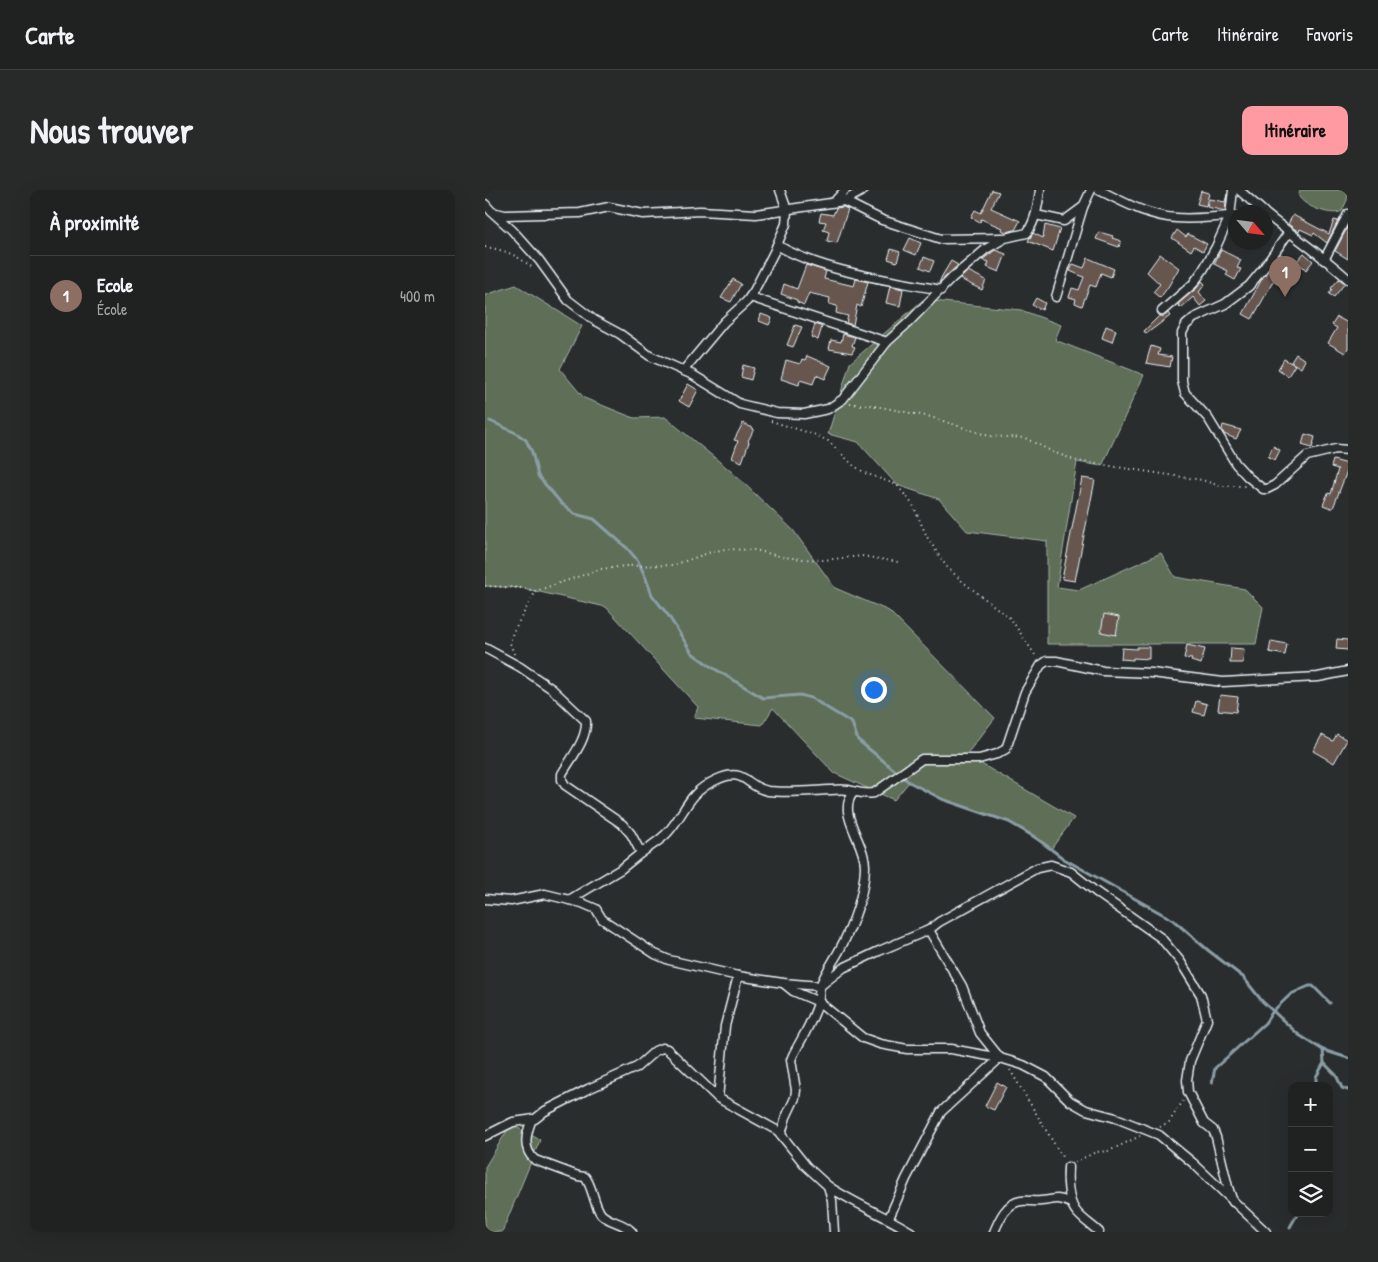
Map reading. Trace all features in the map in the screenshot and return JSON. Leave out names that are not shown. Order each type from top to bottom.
[{"type":"street","points":[[683,371],[724,322],[750,297],[786,224],[787,210],[779,190]]},
{"type":"street","points":[[835,202],[845,190]]},
{"type":"street","points":[[492,212],[505,215],[543,215],[609,207],[643,214],[700,211],[756,214],[844,201],[864,190]]},
{"type":"street","points":[[844,201],[882,220],[941,239],[1005,238],[1027,233],[1036,214],[1040,190]]},
{"type":"street","points":[[1056,297],[1083,206],[1091,190]]},
{"type":"street","points":[[1099,190],[1142,210],[1159,215],[1177,218],[1228,216]]},
{"type":"street","points":[[1233,190],[1233,205]]},
{"type":"street","points":[[1239,190],[1256,205]]},
{"type":"street","points":[[485,204],[513,230],[539,260],[568,300],[594,320],[620,334],[650,356],[683,371],[740,404],[777,413],[804,414],[828,409],[843,399],[887,342],[975,258],[1005,238]]},
{"type":"street","points":[[1036,214],[1064,221],[1083,206]]},
{"type":"street","points":[[1324,260],[1348,214]]},
{"type":"street","points":[[1273,219],[1348,279]]},
{"type":"street","points":[[1273,224],[1286,230]]},
{"type":"street","points":[[1162,311],[1193,284],[1228,225]]},
{"type":"street","points":[[1286,230],[1263,269],[1249,286],[1225,304],[1189,320],[1182,333],[1182,381],[1185,392],[1208,418],[1236,464],[1248,477],[1267,490],[1307,456],[1336,449],[1348,450]]},
{"type":"street","points":[[777,245],[803,259],[829,267],[941,290]]},
{"type":"street","points":[[750,297],[887,342]]},
{"type":"street","points":[[485,648],[520,667],[552,689],[587,721],[584,737],[562,774],[562,780],[565,785],[622,824],[631,834],[641,853]]},
{"type":"street","points":[[569,900],[621,869],[656,843],[669,831],[686,804],[700,789],[726,776],[735,775],[743,777],[765,790],[848,790],[868,794],[874,793],[926,758],[979,759],[997,754],[1006,749],[1025,692],[1041,664],[1047,661],[1103,671],[1152,673],[1223,682],[1318,677],[1348,671]]},
{"type":"street","points":[[781,1134],[786,1117],[795,1098],[796,1090],[791,1060],[819,1002],[820,986],[856,914],[864,878],[863,854],[849,817],[847,806],[854,792]]},
{"type":"street","points":[[485,900],[511,901],[545,894],[581,903],[596,909],[602,919],[655,954],[669,960],[738,976],[783,983],[820,986],[843,968],[879,950],[929,930],[939,922],[1037,868],[1051,865],[1071,872],[1161,938],[1180,961],[1201,995],[1207,1020],[1190,1061],[1187,1080],[1188,1092],[1204,1122],[1213,1130],[1216,1137],[1233,1202]]},
{"type":"street","points":[[929,930],[962,986],[980,1033],[1000,1058]]},
{"type":"street","points":[[718,1098],[725,1026],[738,976]]},
{"type":"street","points":[[783,983],[793,991],[819,1002],[863,1038],[907,1049],[951,1049],[1013,1061],[1046,1077],[1070,1100],[1086,1110],[1116,1118],[1159,1135],[1193,1163],[1262,1230]]},
{"type":"street","points":[[485,1136],[513,1122],[532,1120],[545,1111],[588,1089],[637,1067],[655,1051],[661,1048],[667,1049],[718,1098],[774,1128],[806,1166],[828,1186],[855,1203],[889,1218],[911,1232]]},
{"type":"street","points":[[889,1218],[906,1179],[941,1112],[1000,1058]]},
{"type":"street","points":[[532,1120],[526,1136],[529,1155],[535,1160],[585,1177],[601,1213],[607,1219],[627,1228],[631,1232]]},
{"type":"street","points":[[1068,1168],[1067,1174],[1071,1202],[1076,1211],[1099,1232]]},
{"type":"street","points":[[828,1186],[832,1200],[834,1232]]},
{"type":"street","points":[[994,1232],[1006,1209],[1014,1203],[1022,1200],[1045,1201],[1055,1197],[1071,1202]]},
{"type":"path","points":[[485,247],[501,249],[515,255],[537,271]]},
{"type":"path","points":[[843,405],[870,405],[931,417],[989,436],[1025,438],[1077,461],[1202,480],[1220,486],[1259,486]]},
{"type":"path","points":[[771,421],[816,435],[828,441],[865,473],[897,485],[913,505],[927,537],[946,566],[963,582],[1011,619],[1041,664]]},
{"type":"path","points":[[485,586],[522,588],[536,591],[601,569],[625,566],[674,565],[725,549],[755,550],[783,557],[823,560],[862,556],[897,562]]},
{"type":"path","points":[[520,667],[510,643],[513,632],[536,591]]},
{"type":"path","points":[[1000,1058],[1011,1071],[1068,1168],[1076,1161],[1096,1152],[1109,1151],[1169,1122],[1188,1092]]},
{"type":"green space","points":[[1300,190],[1348,190],[1347,200],[1342,211],[1338,213],[1326,212],[1314,208],[1303,201],[1299,196]]},
{"type":"green space","points":[[516,285],[582,326],[560,369],[584,398],[634,418],[665,417],[732,472],[793,530],[835,588],[889,611],[995,718],[966,755],[1074,818],[1051,849],[1009,822],[942,799],[909,782],[894,800],[834,773],[773,708],[762,725],[694,718],[698,707],[606,607],[522,588],[485,586],[485,295]]},
{"type":"green space","points":[[923,300],[1021,310],[1061,325],[1055,340],[1144,375],[1102,466],[1077,462],[1057,587],[1079,590],[1161,553],[1175,577],[1245,589],[1263,607],[1256,644],[1047,644],[1047,541],[967,531],[939,499],[897,485],[858,442],[828,434],[850,363]]},
{"type":"green space","points":[[511,1124],[540,1140],[502,1232],[485,1232],[485,1167]]},
{"type":"building","points":[[992,190],[999,192],[991,208],[1020,221],[1015,230],[1006,232],[1001,230],[1002,228],[981,219],[980,222],[971,217],[975,210],[981,213]]},
{"type":"building","points":[[1201,191],[1209,193],[1206,206],[1197,204]]},
{"type":"building","points":[[1227,194],[1225,211],[1207,207],[1209,199],[1225,202]]},
{"type":"building","points":[[843,207],[848,209],[837,243],[827,241],[829,232],[823,230],[826,222],[819,221],[821,213],[833,215],[836,208]]},
{"type":"building","points":[[1293,215],[1329,234],[1334,220],[1338,221],[1327,243],[1314,233],[1313,235],[1300,229],[1299,232],[1288,224]]},
{"type":"building","points":[[1045,225],[1060,229],[1053,251],[1028,241],[1033,233],[1043,238]]},
{"type":"building","points":[[1348,226],[1348,259],[1335,251]]},
{"type":"building","points":[[1177,230],[1186,237],[1188,234],[1207,244],[1203,251],[1194,246],[1191,251],[1172,238]]},
{"type":"building","points":[[1099,232],[1113,236],[1112,238],[1121,241],[1119,247],[1096,239]]},
{"type":"building","points":[[910,238],[921,243],[916,255],[904,250]]},
{"type":"building","points":[[891,249],[900,252],[897,262],[888,259]]},
{"type":"building","points":[[995,250],[1006,254],[999,272],[987,267],[989,262],[982,260]]},
{"type":"building","points":[[1221,250],[1241,260],[1237,268],[1241,269],[1235,280],[1226,275],[1228,271],[1214,264]]},
{"type":"building","points":[[1304,253],[1313,261],[1306,270],[1297,261]]},
{"type":"building","points":[[1160,254],[1179,268],[1160,298],[1153,292],[1160,284],[1147,272]]},
{"type":"building","points":[[1280,254],[1287,257],[1252,319],[1243,314],[1263,277]]},
{"type":"building","points":[[924,257],[934,261],[930,271],[920,267]]},
{"type":"building","points":[[1088,258],[1114,269],[1111,277],[1101,273],[1096,287],[1090,285],[1082,306],[1075,303],[1076,299],[1069,297],[1072,288],[1079,290],[1084,277],[1070,271],[1073,264],[1084,268]]},
{"type":"building","points":[[951,261],[958,265],[939,283],[942,276]]},
{"type":"building","points":[[806,265],[826,271],[824,279],[854,286],[856,279],[868,282],[861,307],[857,305],[853,325],[846,323],[848,316],[836,313],[837,306],[829,304],[830,298],[809,293],[804,305],[781,294],[784,284],[797,289]]},
{"type":"building","points":[[968,271],[986,280],[982,290],[960,279]]},
{"type":"building","points":[[733,279],[741,284],[731,302],[721,298]]},
{"type":"building","points":[[1339,279],[1345,283],[1334,297],[1329,294],[1331,288]]},
{"type":"building","points":[[1202,281],[1205,284],[1199,292],[1206,301],[1200,306],[1193,297],[1181,308],[1178,305],[1180,302],[1197,288]]},
{"type":"building","points":[[890,286],[903,289],[900,306],[886,303]]},
{"type":"building","points":[[1036,298],[1045,303],[1042,310],[1032,305]]},
{"type":"building","points":[[1168,313],[1170,316],[1146,334],[1144,331],[1159,316],[1164,316]]},
{"type":"building","points":[[761,314],[772,318],[769,325],[759,321]]},
{"type":"building","points":[[1337,317],[1348,323],[1348,348],[1345,353],[1328,343],[1337,328],[1332,325]]},
{"type":"building","points":[[815,324],[822,327],[818,340],[811,337]]},
{"type":"building","points":[[795,325],[802,327],[793,347],[787,345]]},
{"type":"building","points":[[1106,326],[1116,330],[1112,342],[1102,338]]},
{"type":"building","points":[[843,334],[855,337],[852,346],[855,347],[852,353],[829,349],[831,340],[841,342]]},
{"type":"building","points":[[1151,346],[1160,349],[1158,355],[1172,357],[1170,367],[1146,363]]},
{"type":"building","points":[[1296,354],[1305,360],[1301,368],[1291,362]]},
{"type":"building","points":[[807,356],[831,366],[825,379],[816,375],[813,384],[800,380],[799,385],[781,379],[786,360],[800,364],[802,359],[805,360]]},
{"type":"building","points":[[1284,359],[1295,365],[1288,376],[1278,369]]},
{"type":"building","points":[[743,365],[754,368],[751,380],[741,377]]},
{"type":"building","points":[[688,384],[698,390],[689,407],[679,401]]},
{"type":"building","points":[[743,423],[754,429],[748,441],[742,462],[732,458],[738,441],[734,440]]},
{"type":"building","points":[[1223,425],[1241,430],[1236,439],[1224,434],[1222,430]]},
{"type":"building","points":[[1305,434],[1315,437],[1312,448],[1302,445]]},
{"type":"building","points":[[1273,446],[1280,450],[1275,460],[1268,457]]},
{"type":"building","points":[[1333,460],[1348,464],[1348,471],[1333,508],[1331,508],[1323,505],[1328,493],[1331,494],[1338,469],[1331,467]]},
{"type":"building","points":[[1082,478],[1095,480],[1075,581],[1062,579]]},
{"type":"building","points":[[1104,614],[1119,617],[1116,635],[1101,632]]},
{"type":"building","points":[[1337,639],[1348,640],[1348,650],[1336,649]]},
{"type":"building","points":[[1271,641],[1287,644],[1285,655],[1269,652]]},
{"type":"building","points":[[1187,645],[1205,649],[1201,664],[1191,661],[1192,659],[1184,658]]},
{"type":"building","points":[[1137,647],[1149,647],[1149,659],[1121,659],[1122,648],[1137,649]]},
{"type":"building","points":[[1231,648],[1244,649],[1243,663],[1230,663]]},
{"type":"building","points":[[1220,695],[1238,697],[1236,712],[1218,710]]},
{"type":"building","points":[[1196,701],[1207,704],[1204,715],[1193,712]]},
{"type":"building","points":[[1337,734],[1347,740],[1334,763],[1313,751],[1322,735],[1333,741]]},
{"type":"building","points":[[997,1082],[1006,1087],[994,1110],[985,1106]]},
{"type":"waterway","points":[[490,421],[516,433],[526,440],[532,452],[538,476],[561,503],[575,514],[594,519],[627,548],[638,561],[652,595],[668,615],[692,653],[763,698],[800,695],[811,698],[852,723],[858,740],[909,782],[942,799],[1009,822],[1035,837],[1064,859],[1173,920],[1243,977],[1262,1001],[1299,1035],[1323,1050],[1348,1058]]},
{"type":"waterway","points":[[1212,1083],[1215,1068],[1265,1023],[1273,1011],[1291,994],[1313,986],[1330,1003]]},
{"type":"waterway","points":[[1323,1050],[1324,1063],[1336,1075],[1342,1088],[1348,1090]]},
{"type":"waterway","points":[[1316,1082],[1316,1077],[1324,1063]]},
{"type":"waterway","points":[[1290,1227],[1296,1217]]},
{"type":"place","name":"Ecole","points":[[1285,297]]}]
